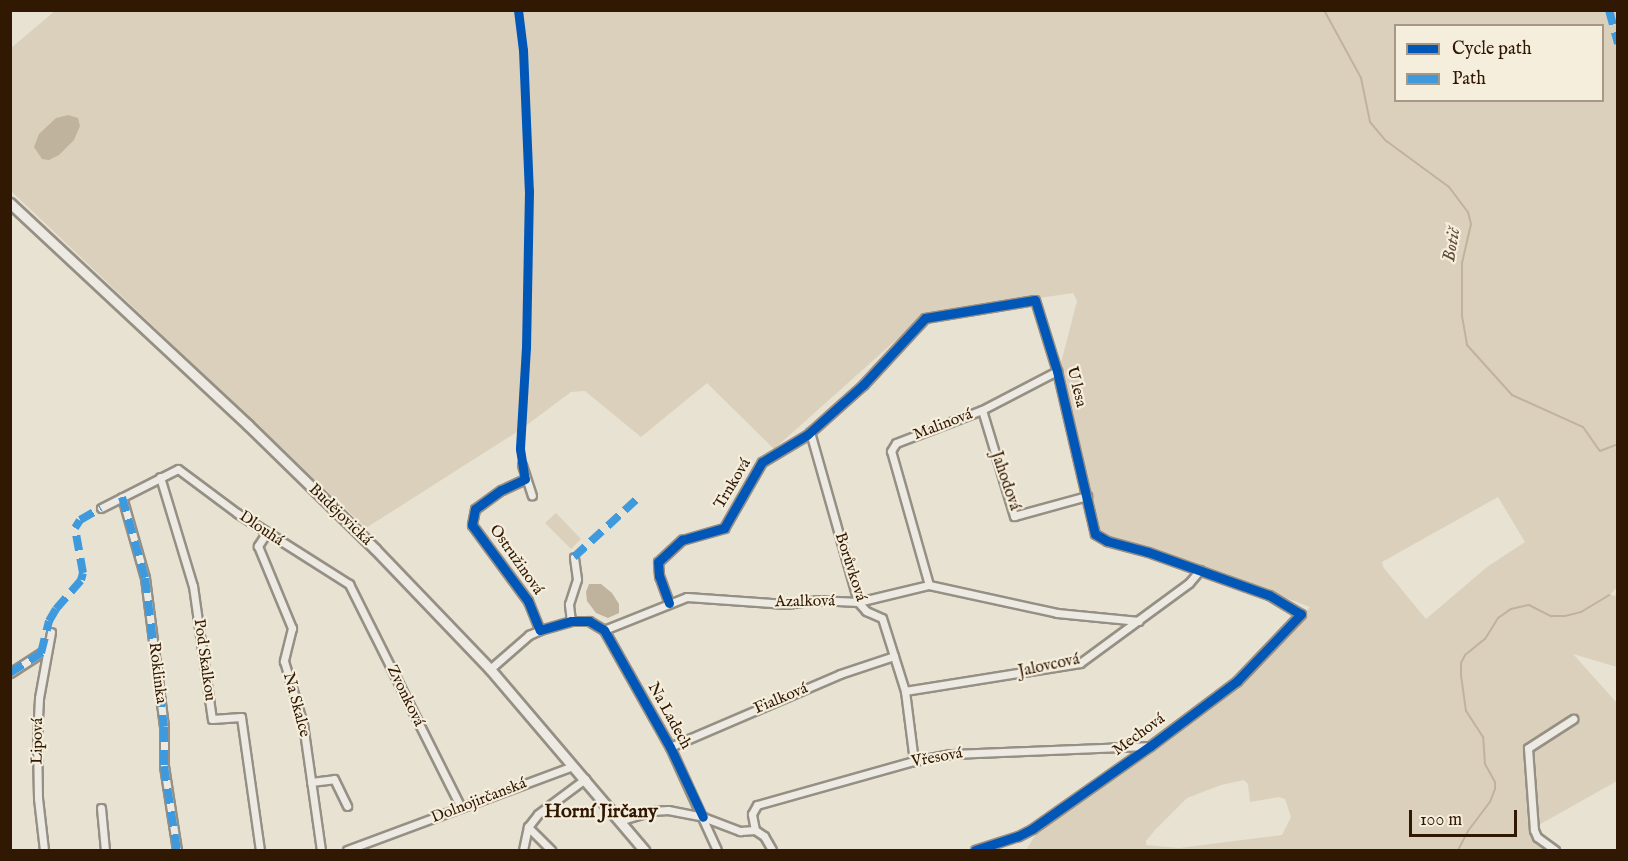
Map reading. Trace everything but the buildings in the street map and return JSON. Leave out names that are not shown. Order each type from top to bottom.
[{"type":"main road","name":"Budějovická","points":[[10,203],[256,433],[375,549],[490,669],[644,850]]},
{"type":"street","name":"U lesa","points":[[810,432],[863,385],[925,318],[1035,300],[1057,370],[1095,534],[1107,541],[1200,570],[1269,595],[1300,614]]},
{"type":"street","name":"Malinová","points":[[928,585],[891,451],[896,443],[982,410],[1057,370]]},
{"type":"street","name":"Jahodová","points":[[982,410],[1014,516],[1087,496]]},
{"type":"street","name":"Borůvková","points":[[810,432],[858,602],[866,611],[882,618],[904,691],[914,761]]},
{"type":"street","name":"Trnková","points":[[669,603],[659,576],[658,562],[682,540],[724,528],[762,462],[810,432]]},
{"type":"street","points":[[522,465],[532,495]]},
{"type":"street","name":"Dlouhá","points":[[160,477],[178,469],[206,492],[349,584]]},
{"type":"street","points":[[101,508],[160,477]]},
{"type":"street","name":"Pod Skalkou","points":[[160,477],[193,586],[212,720],[241,717],[260,850]]},
{"type":"street","name":"Ostružinová","points":[[525,479],[501,489],[475,509],[472,525],[528,601],[540,630]]},
{"type":"street","name":"Roklinka","points":[[122,497],[145,578],[164,727],[164,766],[177,850]]},
{"type":"street","name":"Na Skalce","points":[[267,532],[258,546],[292,628],[284,661],[303,724],[321,850]]},
{"type":"street","points":[[571,621],[569,604],[577,579],[574,557]]},
{"type":"street","name":"Jalovcová","points":[[904,691],[1080,663],[1189,584],[1200,570]]},
{"type":"street","name":"Zvonková","points":[[349,584],[461,808]]},
{"type":"street","name":"Azalková","points":[[604,630],[687,597],[786,604],[817,600],[858,602],[928,585],[1057,614],[1139,621]]},
{"type":"street","name":"Mechová","points":[[975,850],[1018,836],[1032,828],[1149,746],[1237,681],[1300,614]]},
{"type":"street","points":[[490,669],[529,635],[540,630],[571,621],[589,621],[604,630]]},
{"type":"street","name":"Na Ladech","points":[[604,630],[670,747],[704,817],[717,850]]},
{"type":"street","name":"Lipová","points":[[44,850],[38,798],[37,738],[51,632]]},
{"type":"street","points":[[10,673],[47,649]]},
{"type":"street","name":"Fialková","points":[[670,747],[840,674],[894,656]]},
{"type":"street","points":[[1555,850],[1538,837],[1534,830],[1528,748],[1573,719]]},
{"type":"street","name":"Vřesová","points":[[754,830],[756,826],[752,814],[757,805],[914,761],[950,754],[1149,746]]},
{"type":"street","name":"Dolnojirčanská","points":[[347,850],[573,766]]},
{"type":"street","points":[[311,782],[334,779],[347,806]]},
{"type":"street","points":[[524,850],[528,827],[538,814],[585,779]]},
{"type":"street","points":[[101,808],[105,850]]},
{"type":"street","points":[[619,821],[652,811],[668,810],[704,817],[740,831],[754,830],[764,836],[772,850]]},
{"type":"street","points":[[528,827],[551,850]]},
{"type":"shaded area","points":[[56,10],[1617,11],[1618,586],[1610,595],[1617,596],[1617,667],[1573,654],[1617,703],[1617,781],[1537,826],[1534,838],[1549,850],[1026,850],[1038,831],[1240,684],[1310,607],[1205,567],[1101,533],[1061,363],[1077,301],[1073,293],[924,315],[774,449],[707,383],[641,437],[585,391],[571,392],[520,430],[366,528],[11,191],[10,49]],"holes":[[[1498,497],[1525,542],[1487,567],[1426,619],[1383,567],[1382,562]],[[1244,780],[1248,784],[1250,802],[1279,797],[1285,799],[1291,817],[1282,835],[1179,848],[1146,845],[1146,841],[1155,830],[1187,798],[1221,785]]]},
{"type":"shaded area","points":[[68,115],[78,118],[80,126],[74,140],[59,155],[49,160],[42,159],[34,147],[39,134],[56,118]]},
{"type":"shaded area","points":[[556,513],[581,539],[571,549],[545,523]]},
{"type":"shaded area","points":[[589,584],[601,584],[612,593],[619,604],[619,613],[608,618],[596,613],[587,601],[586,592]]},
{"type":"waterway","name":"Botič","points":[[1324,10],[1361,78],[1370,122],[1385,140],[1449,187],[1468,212],[1471,224],[1462,262],[1462,316],[1467,345],[1512,395],[1583,427],[1600,451],[1618,444]]},
{"type":"waterway","points":[[1458,850],[1468,831],[1490,802],[1495,789],[1495,782],[1485,764],[1483,737],[1466,711],[1461,676],[1461,663],[1465,655],[1485,639],[1498,618],[1511,609],[1529,605],[1551,616],[1565,616],[1581,612],[1609,595]]},
{"type":"marked path","points":[[1609,10],[1618,44]]},
{"type":"marked path","points":[[122,497],[145,578],[164,727],[164,766],[177,850]]},
{"type":"marked path","points":[[574,557],[639,497]]},
{"type":"marked path","points":[[41,653],[49,621],[56,609],[81,580],[83,573],[75,528],[80,520],[101,508]]},
{"type":"marked path","points":[[10,673],[46,650]]},
{"type":"cycle path","points":[[518,10],[523,50],[529,191],[526,347],[520,449],[525,479],[501,490],[475,509],[472,525],[528,601],[540,630],[571,621],[589,621],[604,630],[670,747],[703,817]]},
{"type":"cycle path","points":[[669,603],[659,576],[658,562],[682,540],[724,528],[762,462],[807,435],[863,385],[925,318],[1035,300],[1057,371],[1095,534],[1107,541],[1148,552],[1269,595],[1301,614],[1237,681],[1150,746],[1032,829],[975,850]]},
{"type":"district","name":"Horní Jirčany","points":[[601,811]]}]
